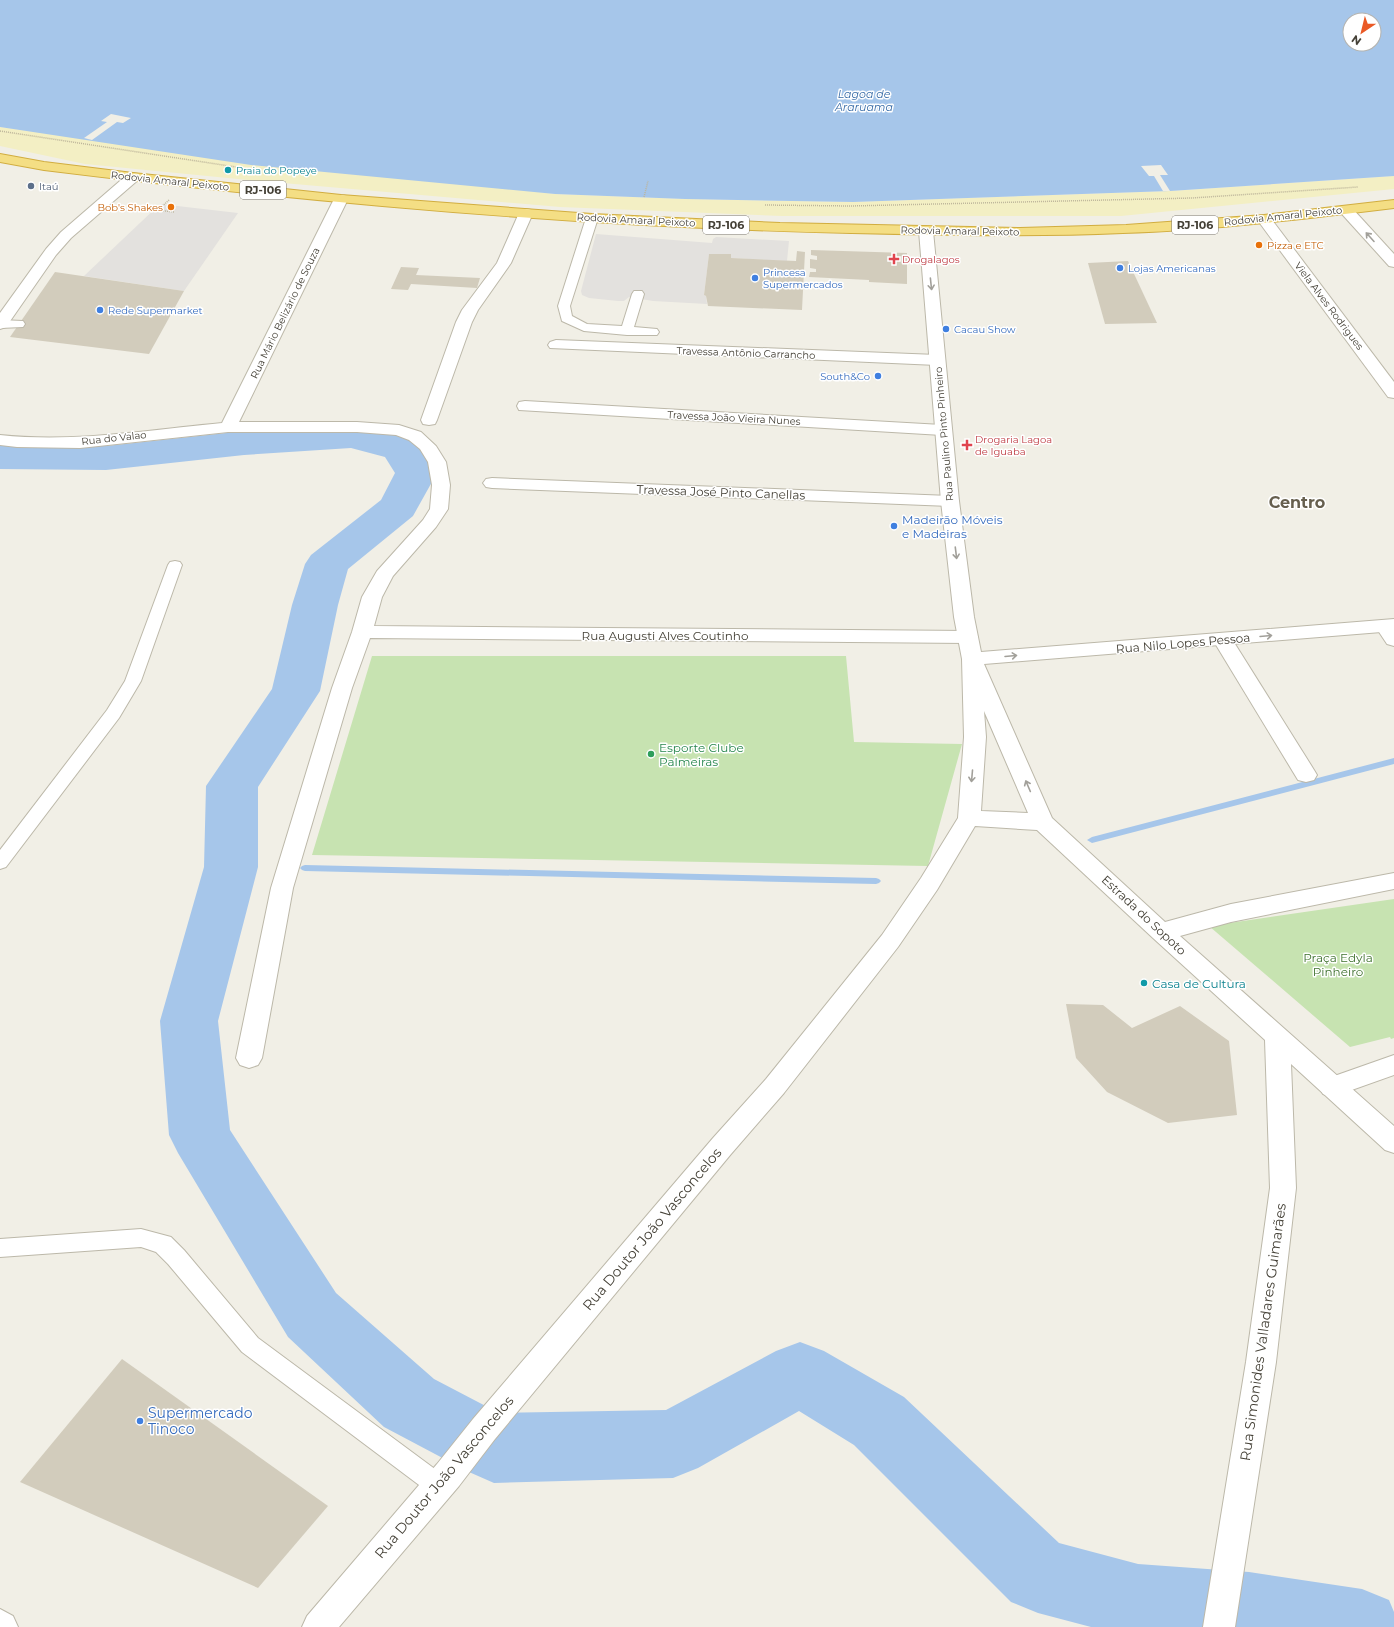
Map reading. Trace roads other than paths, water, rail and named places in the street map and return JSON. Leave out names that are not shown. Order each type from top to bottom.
[{"type":"highway","name":"Rodovia Amaral Peixoto","points":[[2,160],[132,177],[342,199],[592,218],[725,225],[926,231],[1020,232],[1119,230],[1264,219],[1394,204]]},
{"type":"street","points":[[0,324],[51,252],[66,235],[132,177]]},
{"type":"street","name":"Rua Mário Belizário de Souza","points":[[228,426],[342,199]]},
{"type":"street","points":[[1346,210],[1394,263]]},
{"type":"street","points":[[429,420],[464,322],[470,310],[504,263],[526,213]]},
{"type":"street","name":"Viela Alves Rodrigues","points":[[1264,219],[1394,393]]},
{"type":"street","name":"Rua Paulino Pinto Pinheiro","points":[[926,231],[942,430],[968,637]]},
{"type":"street","name":"Travessa Antônio Carrancho","points":[[556,345],[936,360]]},
{"type":"street","name":"Travessa João Vieira Nunes","points":[[525,406],[942,430]]},
{"type":"street","name":"Rua do Valao","points":[[0,440],[17,442],[80,443],[228,426],[277,428],[357,427],[399,430],[415,436],[427,446],[437,462],[441,485],[439,509],[430,523],[411,542],[384,575],[372,597],[362,632],[342,688],[282,888],[249,1058]]},
{"type":"street","name":"Travessa José Pinto Canellas","points":[[492,483],[950,501]]},
{"type":"street","name":"Rua Nilo Lopes Pessoa","points":[[972,659],[1223,640],[1391,630]]},
{"type":"street","name":"Rua Augusti Alves Coutinho","points":[[362,632],[968,637]]},
{"type":"street","name":"Estrada do Sopoto","points":[[968,637],[972,659],[1043,822],[1161,932],[1394,1142]]},
{"type":"street","points":[[1223,640],[1306,775]]},
{"type":"street","points":[[972,659],[975,737],[969,818],[1043,822]]},
{"type":"street","points":[[975,737],[984,731],[995,732],[1009,742]]},
{"type":"street","name":"Rua Doutor João Vasconcelos","points":[[318,1627],[444,1480],[484,1429],[717,1152],[775,1086],[890,941],[969,818]]},
{"type":"street","points":[[1161,932],[1231,913],[1394,881]]},
{"type":"street","name":"Rua Simonides Valladares Guimarães","points":[[1219,1627],[1261,1362],[1283,1188],[1277,1036]]},
{"type":"street","points":[[1332,1087],[1394,1065]]},
{"type":"lane","points":[[592,218],[564,306],[566,318],[584,327],[653,332]]},
{"type":"lane","points":[[627,330],[638,294]]},
{"type":"lane","points":[[0,324],[19,324]]},
{"type":"lane","points":[[0,863],[114,714],[133,681],[175,565]]},
{"type":"lane","points":[[0,1248],[141,1238],[163,1244],[193,1276],[250,1344],[444,1480]]},
{"type":"water","name":"Lagoa de Araruama","points":[[0,0],[1394,0],[1394,176],[1170,191],[853,202],[685,199],[555,194],[251,165],[0,127]]},
{"type":"waterway","points":[[0,457],[106,458],[244,443],[351,436],[400,448],[416,473],[398,507],[327,564],[315,605],[296,691],[232,786],[231,867],[189,1021],[200,1135],[312,1315],[409,1403],[494,1448],[673,1444],[800,1374],[879,1421],[1038,1575],[1138,1602],[1249,1610],[1362,1627]]},
{"type":"waterway","points":[[1092,840],[1394,761]]},
{"type":"waterway","points":[[231,867],[253,866]]},
{"type":"waterway","points":[[305,868],[876,881]]},
{"type":"place","name":"Praia do Popeye","points":[[228,170]]},
{"type":"place","name":"Itaú","points":[[31,186]]},
{"type":"place","name":"Bob's Shakes","points":[[171,207]]},
{"type":"place","name":"Pizza e ETC","points":[[1259,245]]},
{"type":"place","name":"Drogalagos","points":[[894,259]]},
{"type":"place","name":"Lojas Americanas","points":[[1120,268]]},
{"type":"place","name":"Princesa Supermercados","points":[[755,278]]},
{"type":"place","name":"Rede Supermarket","points":[[100,310]]},
{"type":"place","name":"Cacau Show","points":[[946,329]]},
{"type":"place","name":"South&Co","points":[[878,376]]},
{"type":"place","name":"Drogaria Lagoa de Iguaba","points":[[967,445]]},
{"type":"place","name":"Madeirão Móveis e Madeiras","points":[[894,526]]},
{"type":"place","name":"Esporte Clube Palmeiras","points":[[651,754]]},
{"type":"place","name":"Casa de Cultura","points":[[1144,983]]},
{"type":"place","name":"Supermercado Tinoco","points":[[140,1421]]},
{"type":"district","name":"Centro","points":[[1297,502]]},
{"type":"park label","name":"Praça Edyla Pinheiro","points":[[1338,964]]}]
